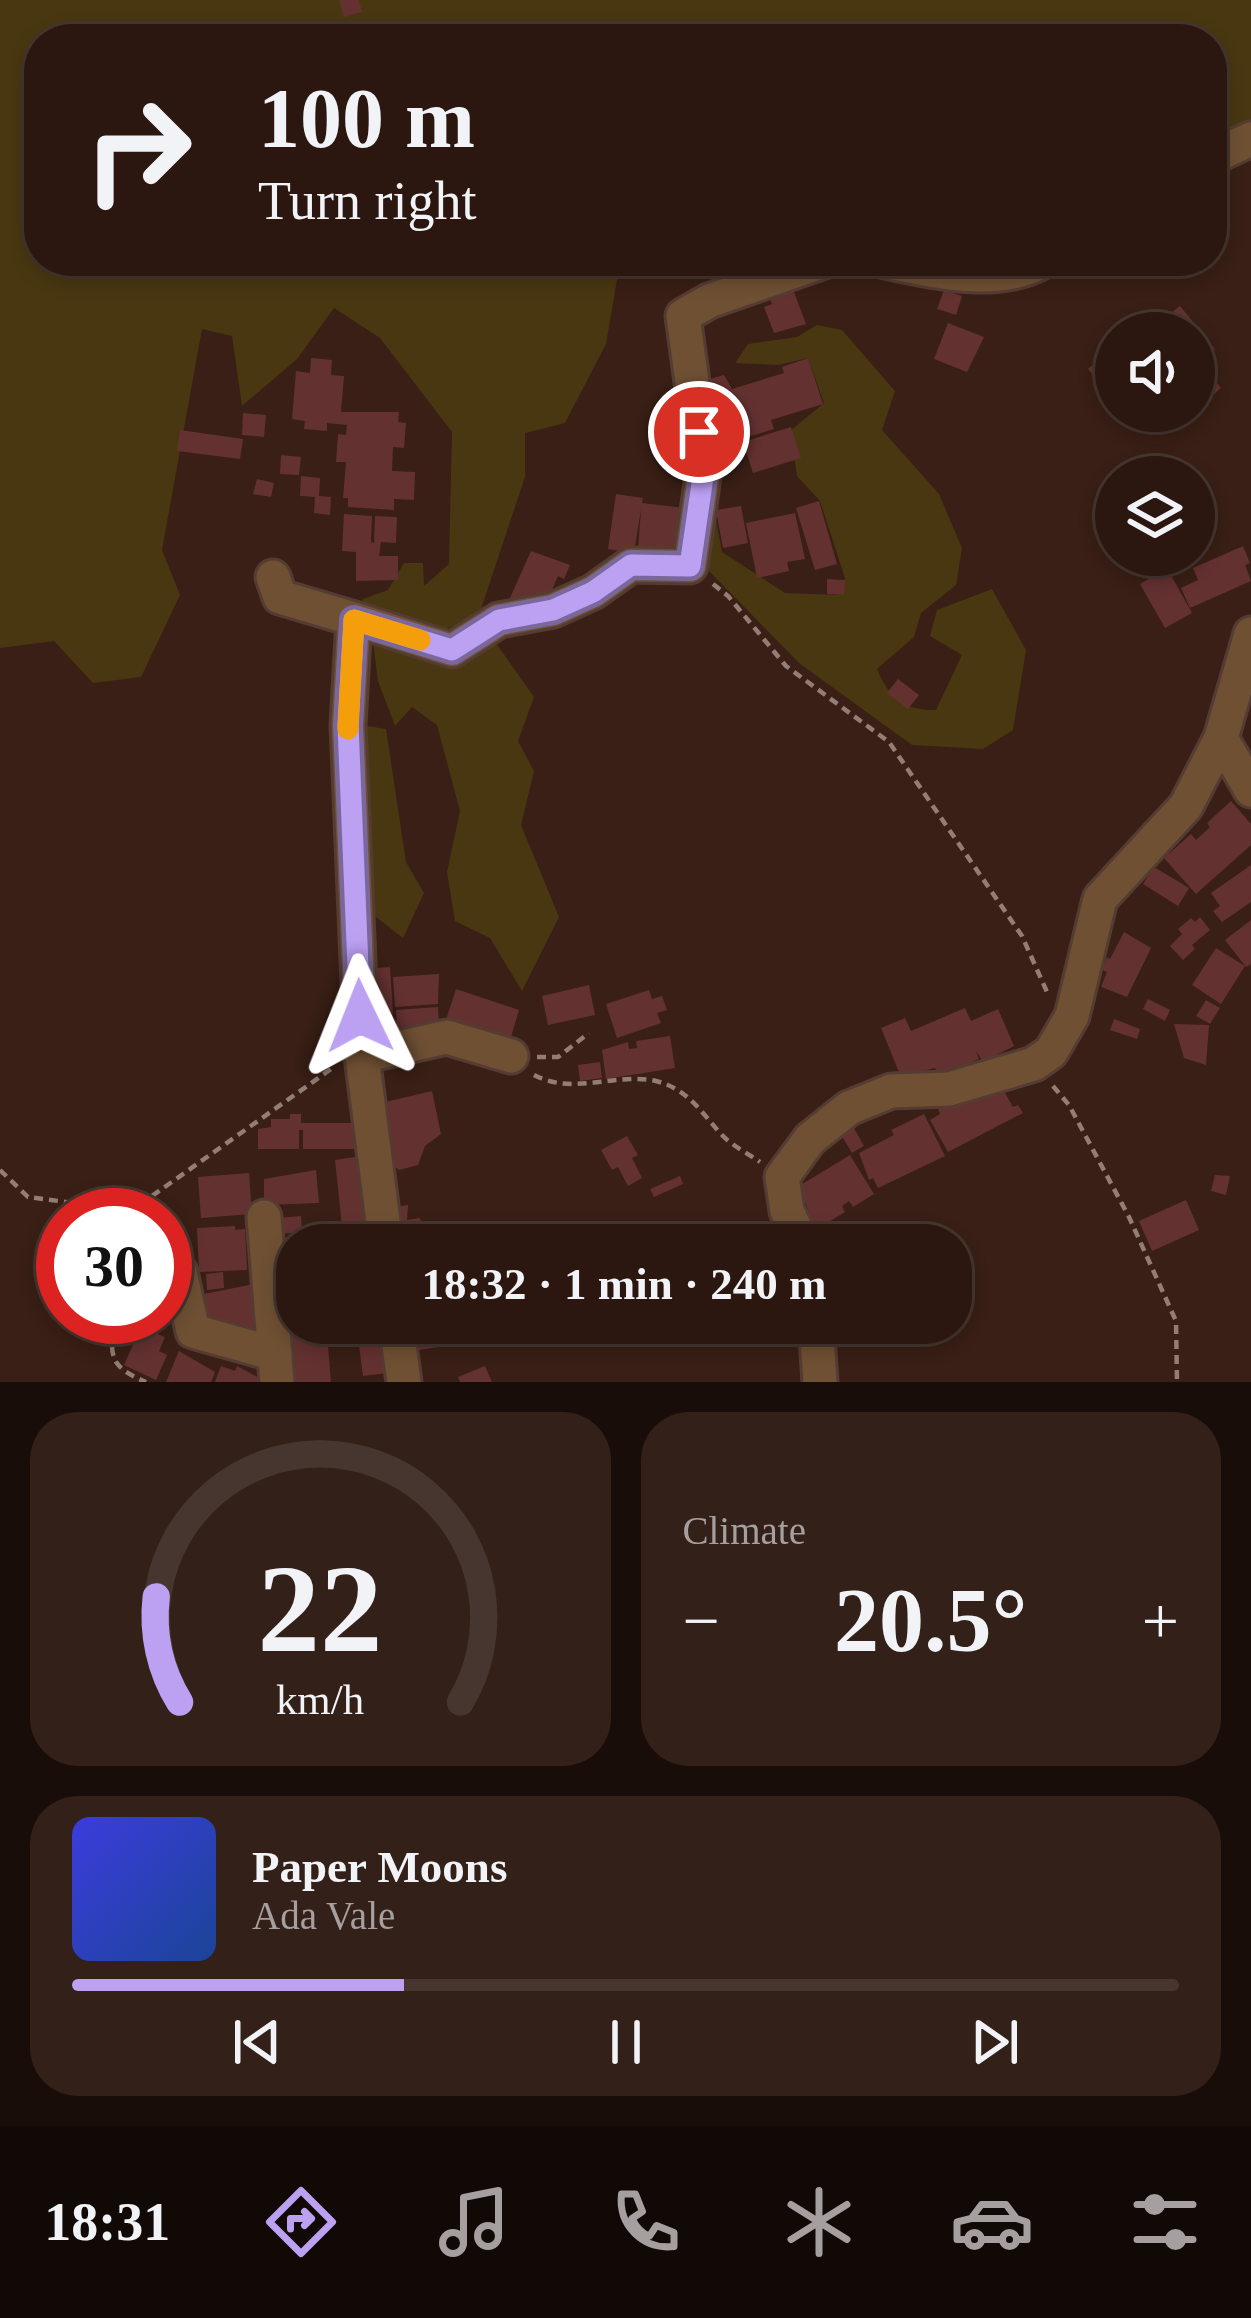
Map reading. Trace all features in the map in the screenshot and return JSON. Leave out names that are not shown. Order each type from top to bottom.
[{"type":"street","points":[[273,578],[280,597],[452,650],[499,620],[553,610],[593,592],[631,565],[690,566],[704,470],[683,316],[709,301],[781,276]]},
{"type":"street","points":[[354,620],[348,725],[362,1056],[383,1224]]},
{"type":"street","points":[[793,1224],[782,1177],[810,1138],[849,1108],[891,1091],[949,1089],[1034,1064],[1051,1052],[1072,1016],[1100,899],[1186,806],[1221,738],[1251,634]]},
{"type":"street","points":[[1221,738],[1251,790]]},
{"type":"street","points":[[362,1056],[447,1036],[512,1056]]},
{"type":"street","points":[[192,1326],[193,1331],[276,1368],[264,1217]]},
{"type":"street","points":[[399,1344],[404,1382]]},
{"type":"street","points":[[817,1344],[820,1382]]},
{"type":"path","points":[[690,566],[728,596],[786,666],[889,742],[1022,936],[1058,1010],[1072,1016]]},
{"type":"path","points":[[512,1056],[558,1057],[589,1033]]},
{"type":"path","points":[[163,1188],[328,1070],[362,1056]]},
{"type":"path","points":[[512,1056],[538,1078],[566,1086],[652,1080],[673,1088],[702,1107],[723,1137],[782,1177]]},
{"type":"path","points":[[1034,1064],[1069,1105],[1129,1216],[1176,1321],[1178,1382]]},
{"type":"path","points":[[0,1170],[28,1196],[36,1198]]},
{"type":"path","points":[[111,1344],[121,1371],[146,1382]]},
{"type":"shaded area","points":[[0,0],[1251,0],[1251,131],[1227,143],[1227,24],[24,24],[24,276],[618,276],[606,344],[565,423],[525,433],[525,477],[478,618],[439,631],[359,610],[363,599],[388,590],[404,563],[423,563],[424,586],[449,564],[452,432],[380,338],[334,308],[297,359],[242,406],[232,336],[202,329],[162,550],[180,595],[141,677],[93,683],[54,641],[0,648]]},
{"type":"shaded area","points":[[817,325],[842,330],[895,391],[882,430],[939,494],[962,548],[956,585],[921,613],[914,637],[877,669],[886,687],[907,705],[936,710],[962,655],[930,636],[937,610],[992,589],[1026,650],[1013,730],[983,749],[912,745],[799,663],[699,561],[714,509],[722,552],[785,593],[840,595],[845,578],[820,501],[797,476],[790,431],[824,403],[808,358],[778,365],[735,363],[748,344],[797,337]]},
{"type":"shaded area","points":[[372,635],[491,636],[534,697],[518,741],[534,771],[521,825],[559,917],[522,991],[490,938],[455,921],[447,872],[460,811],[437,725],[412,707],[395,726],[378,681]]},
{"type":"shaded area","points":[[354,724],[386,729],[406,862],[424,893],[403,938],[366,909]]},
{"type":"building","points":[[339,0],[359,0],[362,12],[344,17]]},
{"type":"building","points":[[792,287],[806,324],[774,333],[764,307],[772,304],[769,295]]},
{"type":"building","points":[[944,290],[962,296],[956,315],[937,309]]},
{"type":"building","points":[[948,323],[984,337],[967,372],[934,359]]},
{"type":"building","points":[[311,358],[332,360],[331,375],[344,376],[341,412],[399,412],[398,422],[406,423],[404,448],[393,447],[392,471],[415,472],[414,500],[394,499],[394,510],[348,507],[348,498],[343,498],[346,462],[336,462],[338,434],[346,435],[347,425],[327,423],[327,431],[304,429],[305,421],[292,419],[296,371],[310,373]]},
{"type":"building","points":[[808,358],[823,404],[771,420],[774,429],[745,438],[741,425],[714,433],[699,382],[724,375],[732,389],[784,373],[782,367]]},
{"type":"building","points":[[243,413],[266,415],[264,437],[242,435]]},
{"type":"building","points":[[791,427],[801,458],[753,473],[743,442]]},
{"type":"building","points":[[180,430],[243,439],[240,459],[177,451]]},
{"type":"building","points":[[281,455],[301,457],[299,475],[280,474]]},
{"type":"building","points":[[301,476],[320,478],[319,496],[331,497],[330,515],[314,513],[315,497],[300,496]]},
{"type":"building","points":[[257,479],[274,483],[271,497],[253,494]]},
{"type":"building","points":[[616,494],[643,498],[642,503],[685,508],[680,555],[638,550],[641,509],[634,553],[608,549]]},
{"type":"building","points":[[819,501],[837,564],[815,570],[796,508]]},
{"type":"building","points":[[741,506],[748,543],[723,548],[716,510]]},
{"type":"building","points":[[795,513],[805,559],[787,562],[789,571],[757,578],[746,523]]},
{"type":"building","points":[[344,514],[372,516],[374,543],[375,516],[397,517],[396,543],[381,542],[379,556],[398,556],[398,580],[356,581],[356,552],[342,551]]},
{"type":"building","points":[[1243,546],[1251,581],[1190,608],[1181,588],[1198,580],[1196,576],[1215,576],[1215,558]]},
{"type":"building","points":[[531,551],[570,565],[564,579],[558,576],[547,601],[532,608],[510,598]]},
{"type":"building","points":[[1154,576],[1171,576],[1192,613],[1165,628],[1140,584]]},
{"type":"building","points":[[827,579],[845,580],[844,595],[827,594]]},
{"type":"building","points":[[898,679],[919,695],[908,709],[887,693]]},
{"type":"building","points":[[1231,801],[1251,824],[1251,845],[1196,894],[1164,858],[1191,834],[1196,840]]},
{"type":"building","points":[[1251,865],[1251,902],[1222,922],[1213,911],[1220,906],[1211,893]]},
{"type":"building","points":[[1154,867],[1189,888],[1178,906],[1143,884]]},
{"type":"building","points":[[1200,917],[1210,930],[1183,960],[1170,946],[1182,934],[1178,929]]},
{"type":"building","points":[[1251,920],[1251,964],[1246,967],[1225,940]]},
{"type":"building","points":[[1124,932],[1151,948],[1127,997],[1101,987],[1107,957],[1110,959]]},
{"type":"building","points":[[1216,948],[1245,966],[1221,1004],[1192,985]]},
{"type":"building","points":[[390,967],[394,1029],[369,1030],[365,969]]},
{"type":"building","points":[[439,974],[438,1004],[395,1007],[393,977]]},
{"type":"building","points":[[589,985],[595,1015],[548,1025],[542,996]]},
{"type":"building","points":[[456,989],[519,1010],[510,1040],[446,1020]]},
{"type":"building","points":[[649,990],[652,999],[662,996],[667,1010],[657,1013],[661,1023],[617,1038],[606,1004]]},
{"type":"building","points":[[1148,999],[1170,1010],[1165,1021],[1143,1009]]},
{"type":"building","points":[[1206,1000],[1220,1008],[1210,1024],[1196,1016]]},
{"type":"building","points":[[438,1007],[439,1028],[397,1030],[396,1010]]},
{"type":"building","points":[[965,1008],[971,1021],[998,1009],[1014,1046],[983,1062],[976,1051],[979,1059],[945,1073],[938,1074],[935,1068],[901,1077],[881,1028],[905,1018],[911,1031]]},
{"type":"building","points":[[1114,1019],[1140,1029],[1137,1039],[1110,1030]]},
{"type":"building","points":[[1174,1024],[1209,1025],[1206,1065],[1184,1058]]},
{"type":"building","points":[[670,1036],[675,1068],[606,1079],[602,1050],[628,1042],[629,1049],[637,1048],[636,1041]]},
{"type":"building","points":[[600,1062],[602,1078],[580,1081],[578,1065]]},
{"type":"building","points":[[998,1081],[1013,1107],[1018,1105],[1023,1113],[948,1152],[930,1120],[940,1114],[938,1109]]},
{"type":"building","points":[[432,1091],[441,1134],[425,1146],[418,1165],[399,1170],[387,1160],[380,1113],[388,1111],[385,1102]]},
{"type":"building","points":[[290,1114],[301,1114],[301,1123],[358,1123],[359,1149],[303,1149],[303,1130],[299,1130],[299,1149],[258,1149],[258,1129],[271,1127],[271,1119],[290,1119]]},
{"type":"building","points":[[924,1114],[945,1156],[878,1188],[873,1178],[869,1180],[859,1153]]},
{"type":"building","points":[[850,1121],[864,1146],[852,1153],[837,1128]]},
{"type":"building","points":[[627,1136],[638,1155],[632,1158],[642,1178],[628,1186],[601,1150]]},
{"type":"building","points":[[368,1155],[376,1224],[342,1224],[335,1160]]},
{"type":"building","points":[[850,1155],[874,1194],[853,1207],[849,1201],[842,1206],[845,1212],[825,1224],[810,1224],[799,1186]]},
{"type":"building","points":[[316,1170],[319,1203],[264,1205],[264,1179]]},
{"type":"building","points":[[249,1173],[252,1214],[201,1218],[198,1177]]},
{"type":"building","points":[[1215,1175],[1230,1176],[1226,1195],[1211,1191]]},
{"type":"building","points":[[680,1176],[683,1184],[654,1197],[650,1189]]},
{"type":"building","points":[[1186,1200],[1199,1230],[1152,1251],[1139,1221]]},
{"type":"building","points":[[408,1205],[407,1220],[420,1218],[421,1224],[398,1224],[395,1207]]},
{"type":"building","points":[[301,1216],[302,1224],[278,1224],[278,1218]]},
{"type":"building","points":[[235,1226],[235,1230],[245,1229],[247,1270],[199,1272],[197,1228]]},
{"type":"building","points":[[223,1272],[224,1288],[207,1290],[206,1274]]},
{"type":"building","points":[[254,1284],[259,1333],[201,1316],[199,1295]]},
{"type":"building","points":[[133,1344],[162,1344],[159,1351],[167,1355],[156,1380],[124,1365]]},
{"type":"building","points":[[287,1344],[328,1344],[331,1382],[290,1382]]},
{"type":"building","points":[[359,1344],[392,1344],[396,1372],[363,1376]]},
{"type":"building","points":[[412,1344],[438,1344],[438,1347],[413,1351]]},
{"type":"building","points":[[179,1351],[215,1372],[211,1382],[166,1382]]},
{"type":"building","points":[[221,1366],[235,1371],[237,1366],[267,1382],[215,1382]]},
{"type":"building","points":[[485,1366],[492,1382],[460,1382],[458,1377]]},
{"type":"slow traffic","points":[[348,729],[354,620],[420,640]]},
{"type":"route","points":[[360,1016],[348,725],[354,620],[452,650],[499,620],[553,610],[593,592],[631,565],[690,566],[704,470],[699,432]]}]
